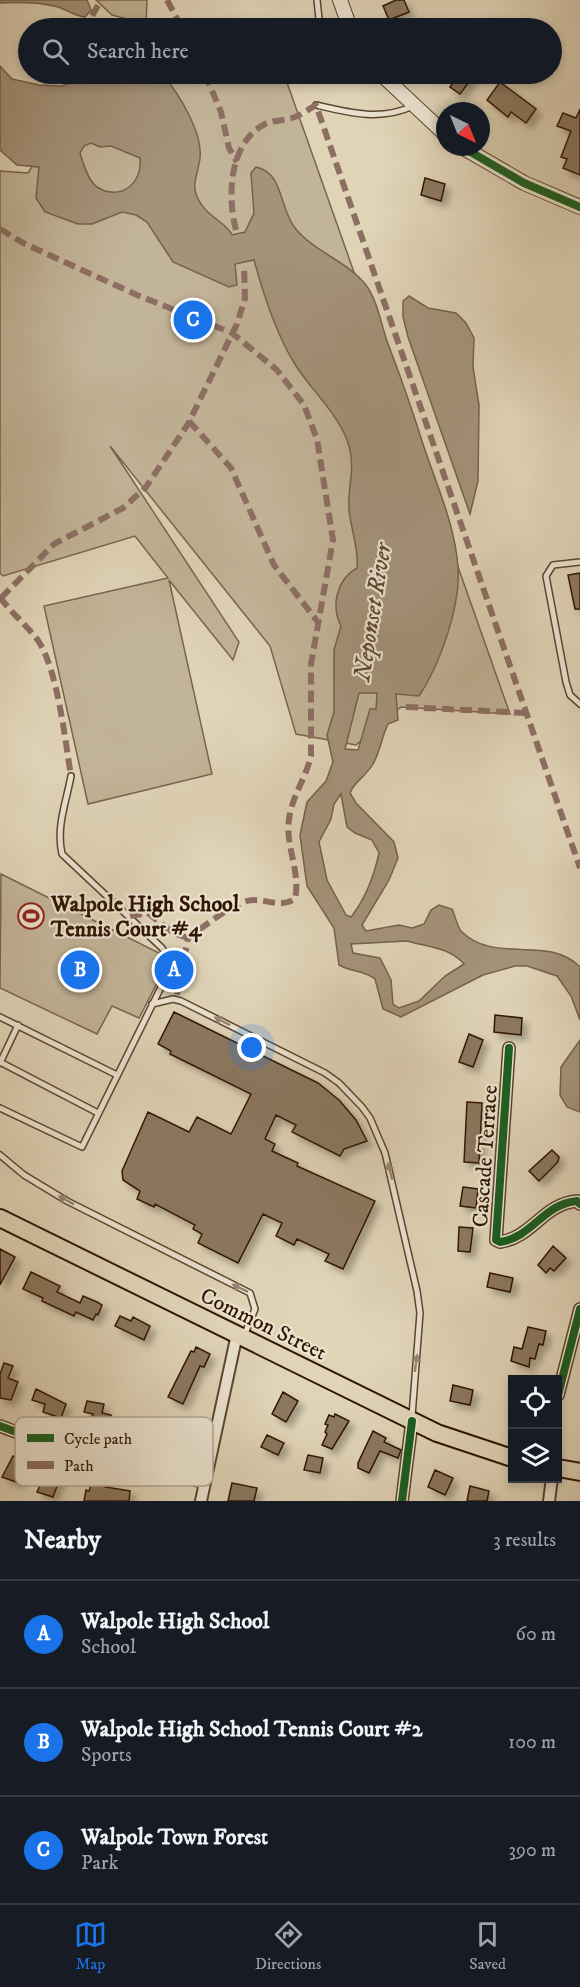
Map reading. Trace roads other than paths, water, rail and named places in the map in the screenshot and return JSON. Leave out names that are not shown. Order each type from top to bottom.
[{"type":"main road","name":"Common Street","points":[[0,1218],[412,1421],[464,1444],[508,1457]]},
{"type":"main road","points":[[562,1469],[580,1472]]},
{"type":"street","points":[[340,0],[346,18]]},
{"type":"street","points":[[391,84],[436,126]]},
{"type":"street","points":[[478,156],[524,183],[580,207]]},
{"type":"street","name":"Cascade Terrace","points":[[509,1048],[496,1240],[500,1242],[517,1238],[561,1202],[577,1201],[580,1204]]},
{"type":"street","points":[[562,1379],[580,1309]]},
{"type":"street","points":[[213,1445],[240,1335]]},
{"type":"street","points":[[402,1501],[412,1421]]},
{"type":"street","points":[[0,1426],[15,1432]]},
{"type":"street","points":[[549,1501],[551,1483]]},
{"type":"street","points":[[201,1501],[203,1486]]},
{"type":"lane","points":[[317,0],[319,18]]},
{"type":"lane","points":[[316,105],[346,112],[389,115],[413,106]]},
{"type":"lane","points":[[580,562],[553,565],[546,576],[566,682],[570,695],[580,704]]},
{"type":"lane","points":[[0,1108],[82,1148],[170,969],[166,954],[138,923],[62,854],[59,841],[60,821],[71,776]]},
{"type":"lane","points":[[152,1004],[173,999],[182,1000],[325,1073],[351,1094],[370,1118],[385,1153],[417,1291],[420,1322],[412,1421]]},
{"type":"lane","points":[[0,1017],[117,1075]]},
{"type":"lane","points":[[18,1025],[0,1062],[98,1113]]},
{"type":"lane","points":[[0,1155],[24,1175],[67,1202],[250,1293],[255,1309],[240,1335]]},
{"type":"water","points":[[0,0],[87,0],[91,10],[85,17],[51,5],[0,3]]},
{"type":"water","name":"Neponset River","points":[[0,66],[12,79],[18,80],[18,84],[61,86],[67,84],[170,84],[189,114],[198,137],[200,158],[195,190],[204,208],[232,235],[245,232],[254,213],[251,173],[256,167],[265,171],[272,176],[295,228],[311,244],[350,269],[370,291],[449,520],[456,551],[458,582],[448,634],[427,683],[419,696],[396,694],[398,720],[388,724],[373,764],[354,785],[350,793],[356,803],[394,842],[398,858],[389,880],[362,925],[366,931],[399,925],[412,928],[424,924],[431,910],[439,905],[452,909],[461,931],[474,941],[505,949],[553,952],[567,957],[580,967],[580,1020],[571,996],[557,976],[527,966],[515,966],[483,975],[401,1017],[383,1009],[375,979],[339,965],[334,928],[307,886],[300,835],[307,802],[326,781],[333,762],[327,735],[334,712],[334,650],[341,626],[336,602],[344,579],[357,568],[357,553],[349,510],[352,463],[345,435],[289,355],[272,315],[254,260],[235,264],[237,285],[229,287],[173,262],[147,222],[136,215],[122,212],[92,224],[78,224],[45,212],[36,198],[39,167],[17,165],[0,150]],"holes":[[[91,143],[100,147],[111,146],[140,158],[140,167],[134,182],[122,191],[106,191],[97,187],[88,176],[80,153],[84,146]],[[359,693],[377,693],[376,709],[370,709],[358,750],[345,749]],[[341,794],[347,827],[372,840],[379,853],[369,886],[351,917],[346,915],[327,880],[319,842],[331,819],[334,804]],[[407,941],[445,951],[464,964],[445,976],[419,1001],[399,1008],[393,1004],[391,980],[380,958],[353,953],[351,944]]]},
{"type":"water","points":[[409,296],[428,308],[456,313],[466,323],[474,338],[473,367],[479,405],[478,481],[470,514],[408,337],[403,317],[403,301]]},
{"type":"water","points":[[580,1040],[580,1112],[567,1107],[560,1095],[561,1067]]},
{"type":"place","name":"Walpole Town Forest","points":[[193,320]]},
{"type":"place","name":"Walpole High School Tennis Court #4","points":[[31,916]]},
{"type":"place","name":"Walpole High School Tennis Court #2","points":[[80,970]]},
{"type":"place","name":"Walpole High School","points":[[174,970]]}]
